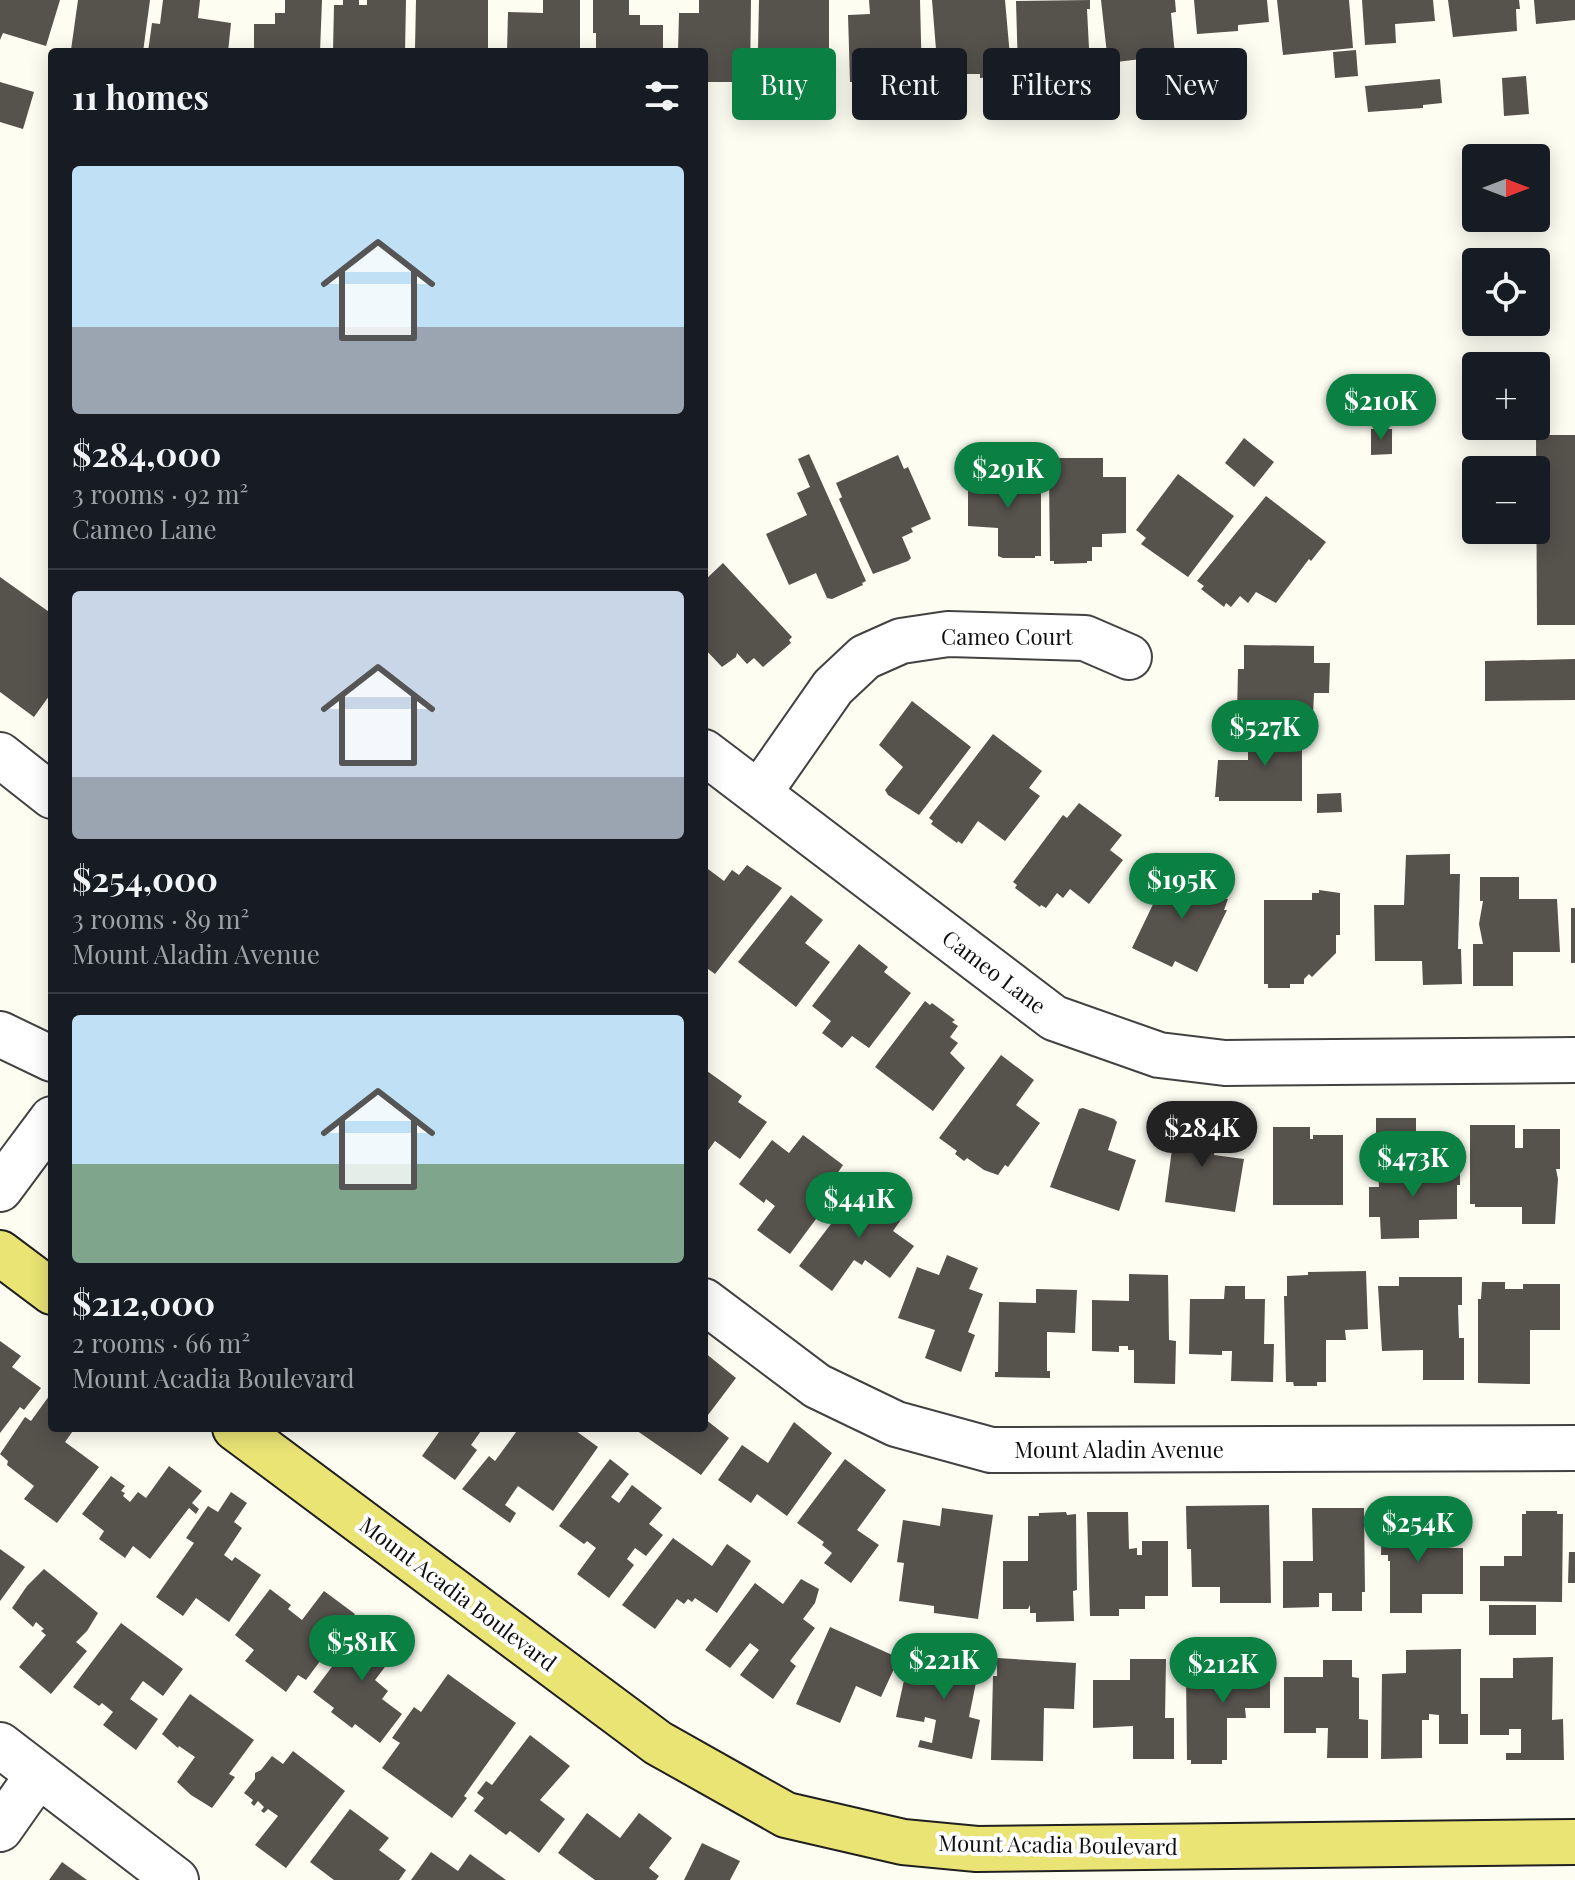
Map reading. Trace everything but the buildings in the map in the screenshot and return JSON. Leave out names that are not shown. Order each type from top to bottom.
[{"type":"main road","points":[[0,1253],[48,1289]]},
{"type":"main road","name":"Mount Acadia Boulevard","points":[[240,1432],[658,1743],[786,1815],[903,1842],[977,1849],[1575,1842]]},
{"type":"street","name":"Cameo Court","points":[[759,793],[833,687],[865,657],[901,641],[948,634],[1085,638],[1129,657]]},
{"type":"street","points":[[0,755],[48,793]]},
{"type":"street","name":"Cameo Lane","points":[[708,755],[1054,1018],[1159,1055],[1225,1063],[1575,1060]]},
{"type":"street","points":[[0,1034],[48,1057]]},
{"type":"street","points":[[0,1189],[48,1124]]},
{"type":"street","name":"Mount Aladin Avenue","points":[[708,1304],[817,1386],[896,1424],[991,1450],[1575,1448]]},
{"type":"street","points":[[0,1745],[176,1880]]},
{"type":"street","points":[[0,1829],[38,1775]]}]
